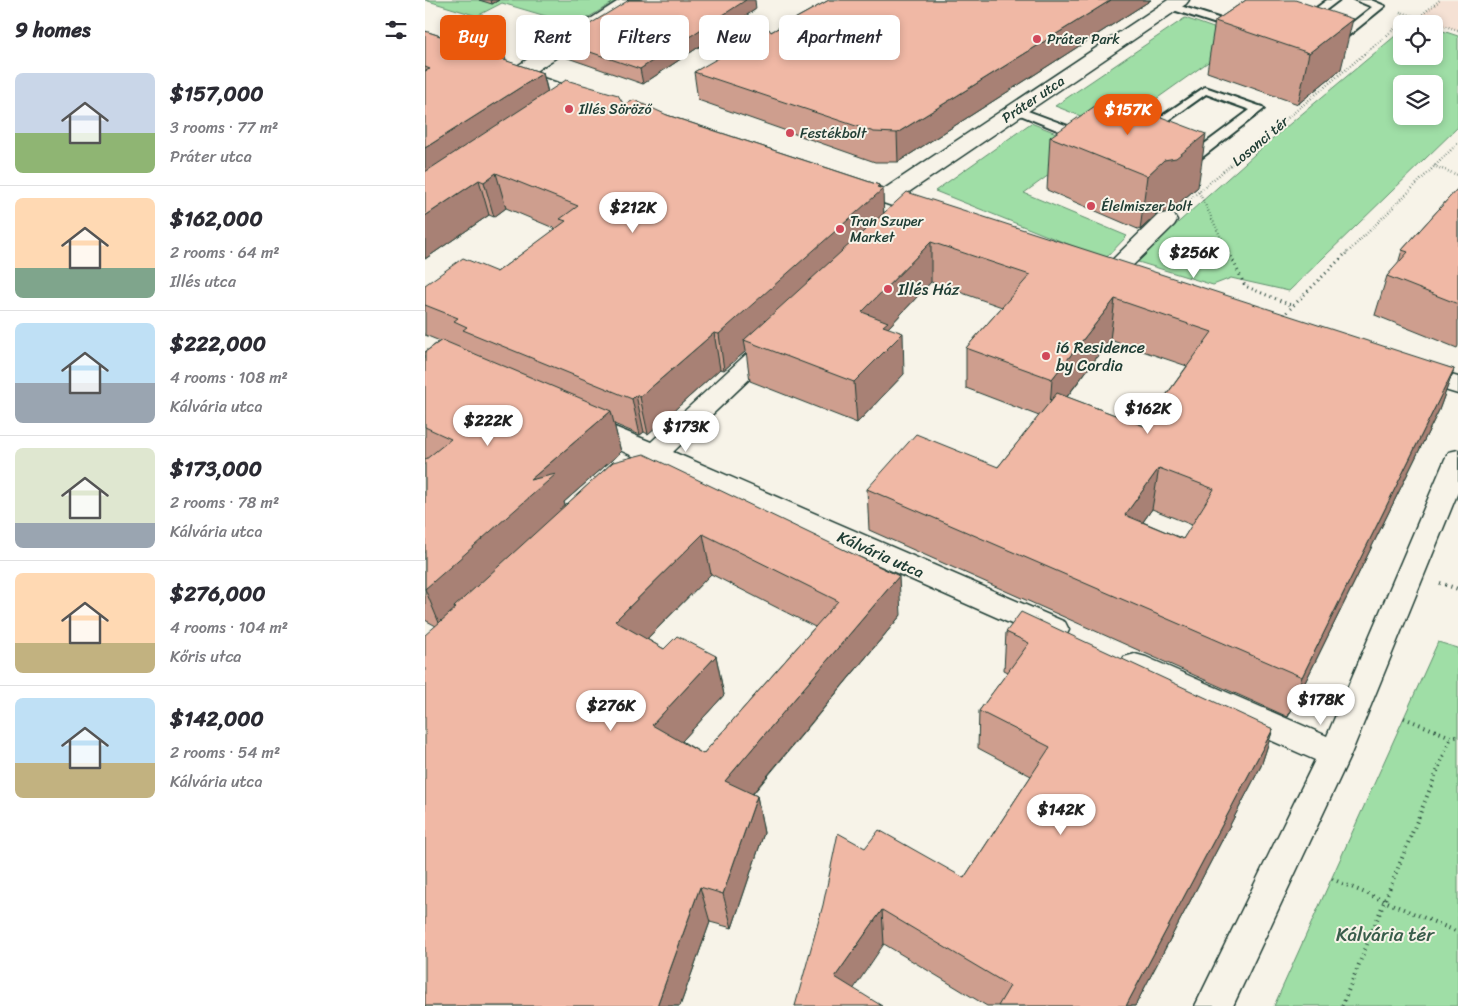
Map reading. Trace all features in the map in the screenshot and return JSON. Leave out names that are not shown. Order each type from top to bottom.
[{"type":"street","points":[[516,75],[632,0]]},
{"type":"street","name":"Práter utca","points":[[887,197],[1176,3]]},
{"type":"street","points":[[489,65],[516,75],[574,103],[607,106]]},
{"type":"street","points":[[833,179],[948,217]]},
{"type":"street","points":[[897,227],[918,207]]},
{"type":"street","points":[[1113,272],[1166,220]]},
{"type":"street","points":[[626,481],[790,327]]},
{"type":"street","points":[[1391,365],[1458,386]]},
{"type":"street","name":"Kálvária utca","points":[[563,415],[1080,642]]},
{"type":"street","points":[[1213,1006],[1335,754],[1458,459]]},
{"type":"street","points":[[1108,654],[1335,754]]},
{"type":"lane","points":[[1294,30],[1334,0]]},
{"type":"lane","points":[[1360,0],[1380,6]]},
{"type":"lane","points":[[1176,3],[1251,32]]},
{"type":"lane","points":[[1327,48],[1380,6]]},
{"type":"lane","points":[[1141,134],[1205,90],[1258,109],[1175,172]]},
{"type":"lane","points":[[1017,110],[1095,140]]},
{"type":"path","points":[[1422,15],[1440,0]]},
{"type":"path","points":[[1380,6],[1407,15]]},
{"type":"path","points":[[1443,26],[1458,30]]},
{"type":"path","name":"Losonci tér","points":[[1166,220],[1393,30]]},
{"type":"path","points":[[1279,320],[1458,143]]},
{"type":"path","points":[[1434,166],[1458,175]]},
{"type":"path","points":[[1199,192],[1245,286],[1293,306]]},
{"type":"path","points":[[1404,718],[1451,737],[1458,736]]},
{"type":"path","points":[[1342,1006],[1451,737]]},
{"type":"path","points":[[1332,879],[1458,932]]},
{"type":"shaded area","points":[[1440,0],[1458,0],[1458,30],[1443,26],[1443,15],[1422,15]]},
{"type":"green space","points":[[425,0],[617,0],[590,16],[542,15],[502,3],[479,15]]},
{"type":"green space","points":[[1185,18],[1242,38],[1114,129],[1055,106]]},
{"type":"green space","points":[[1443,31],[1458,36],[1458,127],[1289,291],[1231,278],[1213,285],[1135,261],[1273,138],[1393,38],[1393,65],[1443,65]]},
{"type":"green space","points":[[1031,123],[1089,146],[1024,193],[1127,236],[1105,259],[935,191]]},
{"type":"green space","name":"Kálvária tér","points":[[1438,642],[1458,648],[1458,1006],[1274,1006]]},
{"type":"building","points":[[629,0],[746,0],[723,15],[699,15],[699,31],[689,37],[689,15],[605,15]]},
{"type":"building","points":[[829,0],[1111,0],[897,133],[874,132],[694,72],[715,60],[769,60],[769,29],[771,32],[779,28],[779,60],[900,60],[900,15],[802,15]]},
{"type":"building","points":[[1246,0],[1295,0],[1353,19],[1309,53],[1215,21]]},
{"type":"building","points":[[600,18],[600,55],[590,52],[590,24]]},
{"type":"building","points":[[425,31],[440,36],[440,60],[504,60],[543,73],[425,148],[425,71],[430,69],[425,67]]},
{"type":"building","points":[[614,60],[654,60],[640,69]]},
{"type":"building","points":[[566,80],[618,95],[624,105],[634,100],[667,115],[879,185],[877,187],[883,189],[719,334],[714,333],[640,397],[636,395],[632,399],[463,330],[467,327],[454,321],[458,318],[425,305],[425,285],[463,258],[497,272],[566,221],[560,219],[578,206],[496,173],[484,182],[479,180],[425,216],[425,172]]},
{"type":"building","points":[[1108,97],[1206,134],[1176,158],[1164,160],[1147,176],[1050,137]]},
{"type":"building","points":[[1458,188],[1458,304],[1387,276],[1408,252],[1402,250]]},
{"type":"building","points":[[907,192],[1454,369],[1302,677],[867,489],[916,434],[998,467],[1057,393],[1144,426],[1212,332],[1115,299],[1052,379],[966,348],[1030,275],[931,242],[862,312],[888,322],[883,326],[903,333],[854,382],[744,340]],"holes":[[[1159,468],[1214,489],[1183,539],[1125,515]]]},
{"type":"building","points":[[442,340],[611,411],[530,480],[556,474],[425,589],[425,460],[451,439],[425,427],[425,352]]},
{"type":"building","points":[[644,454],[899,576],[725,781],[757,796],[723,894],[700,887],[657,1006],[425,1006],[425,635],[613,462]],"holes":[[[703,534],[838,601],[703,754],[652,725],[716,656],[677,636],[664,649],[615,621]]]},
{"type":"building","points":[[1021,612],[1273,729],[1126,1006],[998,1006],[1010,986],[882,910],[835,977],[882,1006],[795,1006],[823,905],[838,833],[865,848],[879,830],[964,878],[1050,747],[979,711],[1029,643],[1006,632]]},
{"type":"place","name":"Práter Park","points":[[1037,39]]},
{"type":"place","name":"Illés Söröző","points":[[569,109]]},
{"type":"place","name":"Festékbolt","points":[[790,133]]},
{"type":"place","name":"Élelmiszer bolt","points":[[1091,206]]},
{"type":"place","name":"Tran Szuper Market","points":[[840,229]]},
{"type":"place","name":"Illés Ház","points":[[888,289]]},
{"type":"place","name":"i6 Residence by Cordia","points":[[1046,356]]}]
